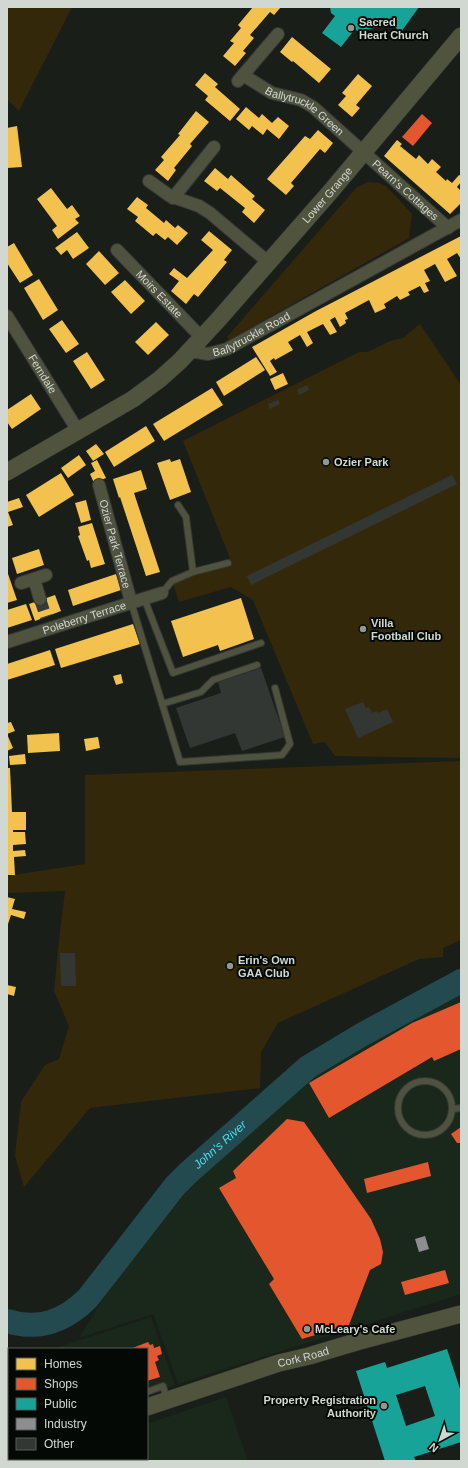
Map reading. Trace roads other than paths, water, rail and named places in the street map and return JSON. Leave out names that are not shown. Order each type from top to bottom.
[{"type":"main road","name":"Lower Grange","points":[[190,351],[363,152],[461,36]]},
{"type":"main road","points":[[7,472],[146,390],[190,351]]},
{"type":"main road","name":"Cork Road","points":[[148,1407],[279,1363],[461,1314]]},
{"type":"street","name":"Ballytruckle Green","points":[[278,34],[241,78],[272,93],[307,103],[363,152]]},
{"type":"street","points":[[173,198],[214,147]]},
{"type":"street","name":"Pearn's Cottages","points":[[363,152],[448,228]]},
{"type":"street","points":[[149,181],[173,198],[206,210],[268,262]]},
{"type":"street","name":"Ballytruckle Road","points":[[190,351],[208,354],[227,349],[461,220]]},
{"type":"street","name":"Moirs Estate","points":[[117,250],[202,338]]},
{"type":"street","name":"Ferndale","points":[[7,316],[78,431]]},
{"type":"street","name":"Ozier Park Terrace","points":[[99,485],[131,602]]},
{"type":"street","points":[[21,583],[46,575]]},
{"type":"street","points":[[34,579],[40,600]]},
{"type":"street","name":"Poleberry Terrace","points":[[7,642],[48,622],[162,593]]},
{"type":"lane","points":[[178,505],[186,517],[193,572]]},
{"type":"lane","points":[[162,593],[172,581],[193,572],[228,563]]},
{"type":"lane","points":[[144,598],[173,673],[261,643]]},
{"type":"lane","points":[[131,602],[180,762],[282,755],[290,744],[275,688]]},
{"type":"lane","points":[[162,704],[201,692],[213,680],[257,665]]},
{"type":"lane","points":[[425,1081],[434,1082],[442,1086],[448,1092],[452,1100],[453,1109],[447,1124],[441,1130],[434,1134],[425,1135],[417,1134],[410,1130],[400,1117],[398,1109],[399,1100],[406,1089],[417,1082],[425,1081]]},
{"type":"lane","points":[[453,1109],[461,1108]]},
{"type":"lane","points":[[148,1392],[163,1386],[167,1400]]},
{"type":"waterway","name":"John's River","points":[[7,1321],[30,1325],[41,1324],[51,1322],[70,1313],[88,1298],[175,1186],[308,1067],[363,1034],[461,981]]},
{"type":"tunnel","points":[[40,599],[46,617]]},
{"type":"place","name":"Sacred Heart Church","points":[[351,28]]},
{"type":"place","name":"Ozier Park","points":[[326,462]]},
{"type":"place","name":"Villa Football Club","points":[[363,629]]},
{"type":"place","name":"Erin's Own GAA Club","points":[[230,966]]},
{"type":"place","name":"McLeary's Cafe","points":[[307,1329]]},
{"type":"place","name":"Property Registration Authority","points":[[384,1406]]}]
